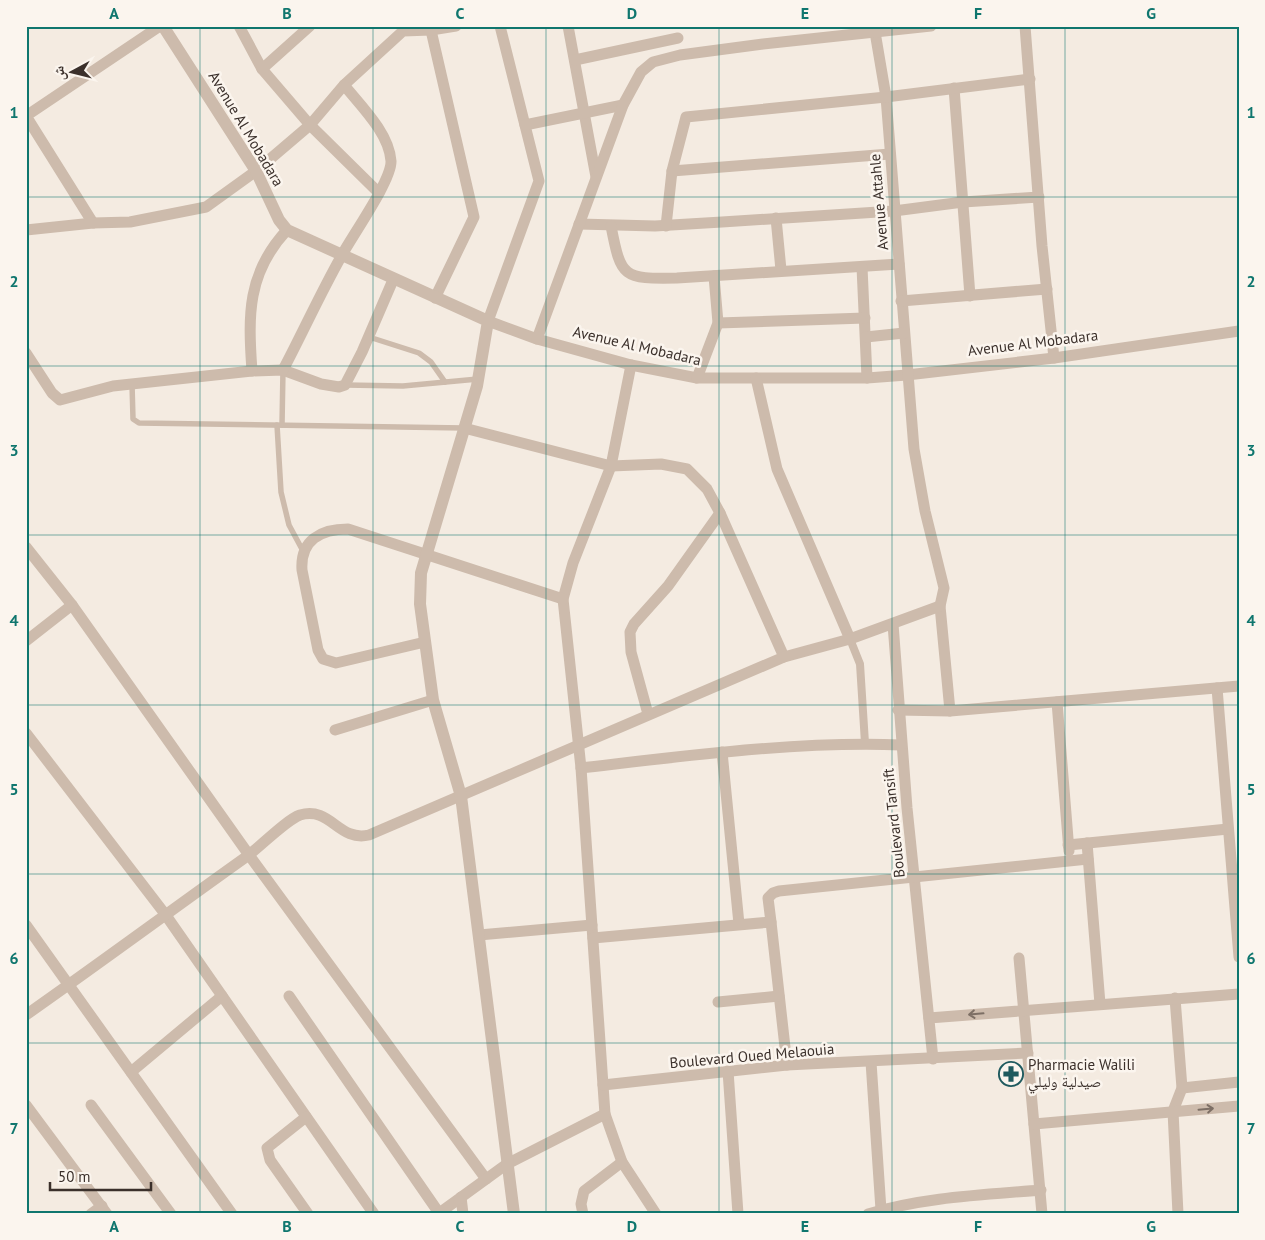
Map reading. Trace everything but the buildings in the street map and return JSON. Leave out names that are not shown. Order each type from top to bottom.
[{"type":"street","name":"Avenue Al Mobadara","points":[[162,26],[256,171],[279,220],[287,230],[393,280],[488,321],[536,339],[631,365],[697,378],[867,378],[1054,358],[1239,331]]},
{"type":"street","points":[[93,223],[26,116],[162,26]]},
{"type":"street","points":[[239,26],[262,69],[310,125],[379,193]]},
{"type":"street","points":[[262,69],[310,26]]},
{"type":"street","points":[[26,230],[93,223],[130,222],[206,207],[256,171],[310,125],[344,85],[400,29],[456,26]]},
{"type":"street","points":[[500,26],[539,181],[488,321],[478,379],[426,554],[420,586],[433,700],[461,796],[514,1214]]},
{"type":"street","points":[[568,26],[596,179]]},
{"type":"street","points":[[536,339],[623,105],[641,72],[653,62],[680,55],[874,30],[931,26]]},
{"type":"street","points":[[1026,26],[1054,358]]},
{"type":"street","points":[[430,28],[474,217],[435,298]]},
{"type":"street","name":"Avenue Attahle","points":[[874,30],[886,97],[914,449],[925,511],[944,588],[940,606],[950,711]]},
{"type":"street","points":[[575,60],[677,32],[680,55]]},
{"type":"street","points":[[666,226],[672,171],[686,117],[886,97],[1030,79]]},
{"type":"street","points":[[283,370],[342,256],[379,193],[391,164],[389,150],[370,117],[344,85]]},
{"type":"street","points":[[954,88],[970,296]]},
{"type":"street","points":[[525,125],[623,105]]},
{"type":"street","points":[[672,171],[890,154]]},
{"type":"street","points":[[579,224],[666,226],[894,211],[963,202],[1039,197]]},
{"type":"street","points":[[776,218],[781,270]]},
{"type":"street","points":[[611,226],[621,266],[630,275],[655,278],[714,276],[781,270],[899,264]]},
{"type":"street","points":[[252,371],[250,337],[254,288],[260,268],[271,248],[287,230]]},
{"type":"street","points":[[862,267],[867,378]]},
{"type":"street","points":[[697,378],[718,324],[714,276]]},
{"type":"street","points":[[26,353],[52,393],[60,400],[113,386],[252,371],[283,370],[321,384],[338,387],[344,385],[393,280]]},
{"type":"street","points":[[901,302],[1047,289]]},
{"type":"street","points":[[718,324],[865,318]]},
{"type":"street","points":[[866,337],[904,334]]},
{"type":"street","points":[[631,365],[611,466],[573,563],[563,599],[581,768],[605,1114],[622,1162],[656,1214]]},
{"type":"street","points":[[756,378],[777,469],[860,664],[865,743]]},
{"type":"street","points":[[464,428],[611,466],[661,464],[687,469],[707,489],[720,513],[784,657]]},
{"type":"street","points":[[648,714],[631,652],[630,632],[634,624],[668,586],[720,513]]},
{"type":"street","points":[[425,642],[336,663],[324,659],[318,650],[302,570],[303,551],[318,535],[328,531],[348,529],[563,599]]},
{"type":"street","points":[[26,547],[72,605],[249,855],[486,1179]]},
{"type":"street","points":[[26,641],[72,605]]},
{"type":"street","points":[[26,1014],[249,855],[298,816],[316,814],[328,819],[348,835],[362,837],[784,657],[850,639],[940,606]]},
{"type":"street","name":"Boulevard Tansift","points":[[893,624],[901,745],[934,1059]]},
{"type":"street","points":[[898,710],[950,711],[1239,686]]},
{"type":"street","points":[[1217,688],[1239,957]]},
{"type":"street","points":[[334,730],[433,700]]},
{"type":"street","points":[[1057,702],[1070,860]]},
{"type":"street","points":[[26,733],[165,914],[374,1214]]},
{"type":"street","points":[[581,768],[722,752],[865,743],[901,745]]},
{"type":"street","points":[[722,752],[740,924]]},
{"type":"street","points":[[1068,845],[1228,829]]},
{"type":"street","points":[[1087,843],[1100,1004]]},
{"type":"street","points":[[787,1065],[768,898],[773,893],[1088,859]]},
{"type":"street","points":[[593,938],[771,922]]},
{"type":"street","points":[[26,925],[232,1214]]},
{"type":"street","points":[[479,935],[592,926]]},
{"type":"street","points":[[1019,958],[1042,1214]]},
{"type":"street","points":[[929,1018],[1239,994]]},
{"type":"street","points":[[131,1072],[222,996]]},
{"type":"street","points":[[289,996],[438,1214],[507,1164],[605,1114]]},
{"type":"street","points":[[718,1002],[779,996]]},
{"type":"street","points":[[1175,998],[1182,1088],[1173,1111],[1178,1214]]},
{"type":"street","name":"Boulevard Oued Melaouia","points":[[603,1085],[787,1065],[1028,1053]]},
{"type":"street","points":[[871,1062],[882,1212]]},
{"type":"street","points":[[728,1071],[738,1214]]},
{"type":"street","points":[[1182,1088],[1239,1082]]},
{"type":"street","points":[[26,1105],[104,1210],[91,1214]]},
{"type":"street","points":[[91,1105],[171,1214]]},
{"type":"street","points":[[1034,1124],[1239,1106]]},
{"type":"street","points":[[306,1117],[267,1148],[270,1160],[308,1214]]},
{"type":"street","points":[[583,1214],[581,1204],[584,1191],[622,1162]]},
{"type":"street","points":[[868,1214],[933,1199],[1041,1190]]},
{"type":"street","points":[[461,1197],[463,1214]]},
{"type":"lane","points":[[368,337],[419,353],[431,362],[445,382]]},
{"type":"lane","points":[[283,370],[279,425],[281,492],[289,525],[303,551]]},
{"type":"lane","points":[[344,385],[379,387],[478,379]]},
{"type":"lane","points":[[132,384],[133,419],[139,423],[396,425],[464,428]]},
{"type":"place","name":"Pharmacie Walili صيدلية وليلي","points":[[1011,1074]]}]
